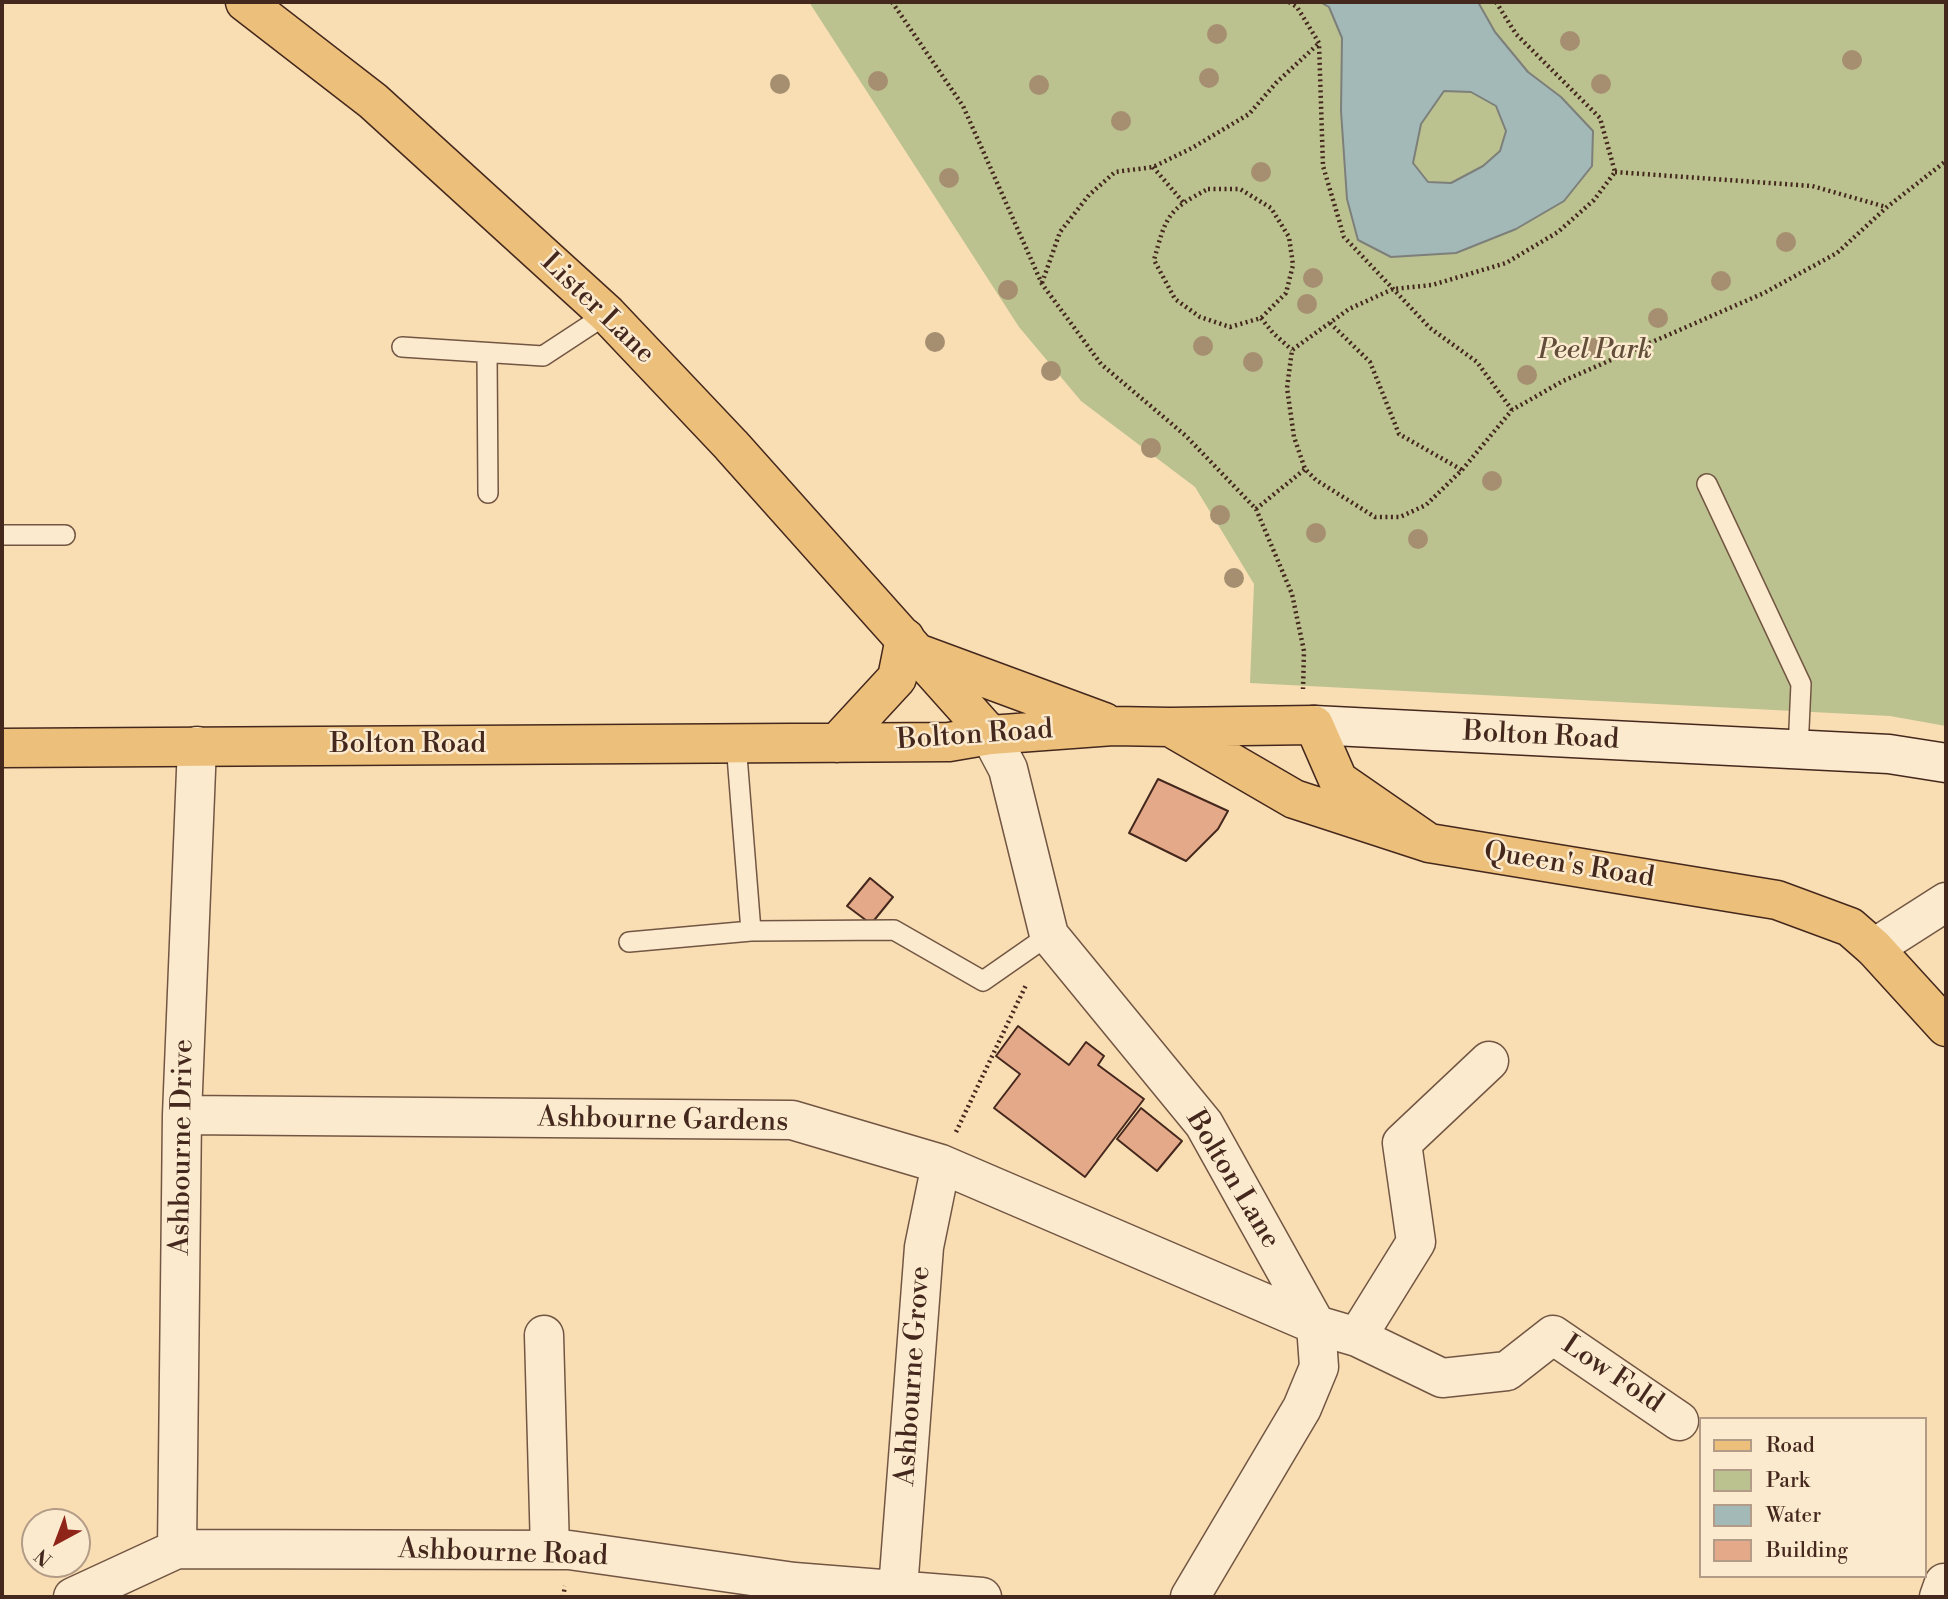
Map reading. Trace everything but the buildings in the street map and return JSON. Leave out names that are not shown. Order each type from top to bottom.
[{"type":"main road","name":"Lister Lane","points":[[245,2],[373,101],[607,314],[731,445],[990,736]]},
{"type":"main road","name":"Lister Lane","points":[[910,645],[1113,726]]},
{"type":"main road","points":[[838,743],[897,678],[910,645]]},
{"type":"main road","points":[[1309,711],[1338,780],[1429,843]]},
{"type":"main road","name":"Bolton Road","points":[[2,748],[949,742],[1113,726],[1170,727],[1309,711]]},
{"type":"main road","name":"Queen's Road","points":[[1170,727],[1294,799],[1429,843],[1777,900],[1850,927],[1874,948],[1946,1027]]},
{"type":"street","name":"Bolton Road","points":[[1309,711],[1798,750],[1889,754],[1946,763]]},
{"type":"street","name":"Bolton Lane","points":[[990,736],[1007,769],[1049,936],[1204,1124],[1316,1325],[1319,1367],[1302,1408],[1190,1597]]},
{"type":"street","name":"Ashbourne Drive","points":[[177,1549],[182,1115],[197,746]]},
{"type":"street","points":[[1874,948],[1946,902]]},
{"type":"street","points":[[1357,1337],[1416,1242],[1402,1143],[1489,1061]]},
{"type":"street","name":"Ashbourne Gardens","points":[[182,1115],[792,1120],[941,1164],[1316,1325]]},
{"type":"street","name":"Ashbourne Grove","points":[[898,1589],[924,1247],[941,1164]]},
{"type":"street","name":"Low Fold","points":[[1316,1325],[1357,1337],[1442,1378],[1507,1371],[1553,1335],[1679,1421]]},
{"type":"street","points":[[544,1335],[550,1550]]},
{"type":"street","name":"Ashbourne Road","points":[[73,1597],[177,1549],[569,1550],[793,1590],[898,1589],[982,1597]]},
{"type":"lane","points":[[402,347],[543,356],[607,314]]},
{"type":"lane","points":[[487,353],[488,493]]},
{"type":"lane","points":[[1707,484],[1801,684],[1798,750]]},
{"type":"lane","points":[[2,535],[65,535]]},
{"type":"lane","points":[[736,743],[751,932]]},
{"type":"lane","points":[[628,942],[751,932],[894,930],[983,981],[1049,936]]},
{"type":"path","points":[[892,2],[963,106],[1042,284],[1101,364],[1186,436],[1256,509],[1292,594],[1304,651],[1309,711]]},
{"type":"path","points":[[1289,2],[1297,8],[1319,43],[1323,166],[1344,237],[1430,328],[1477,362],[1511,410]]},
{"type":"path","points":[[1496,2],[1516,34],[1600,118],[1615,172]]},
{"type":"path","points":[[1042,284],[1060,232],[1089,195],[1115,172],[1153,167],[1192,148],[1249,114],[1276,83],[1319,43]]},
{"type":"path","points":[[1615,172],[1594,200],[1558,232],[1506,263],[1432,285],[1393,289],[1349,309],[1292,350],[1287,388],[1294,437],[1305,469],[1316,480],[1375,517],[1400,517],[1426,505],[1462,470],[1511,410],[1563,381],[1764,293],[1837,253],[1887,207],[1946,161]]},
{"type":"path","points":[[1153,167],[1183,202]]},
{"type":"path","points":[[1615,172],[1812,186],[1887,207]]},
{"type":"path","points":[[1208,189],[1240,189],[1271,208],[1289,236],[1293,265],[1286,293],[1261,318],[1230,327],[1200,317],[1175,299],[1154,260],[1164,224],[1183,202],[1208,189]]},
{"type":"path","points":[[1261,318],[1292,350]]},
{"type":"path","points":[[1330,323],[1370,362],[1399,434],[1462,470]]},
{"type":"path","points":[[1256,509],[1305,469]]},
{"type":"path","points":[[941,1164],[1049,936]]},
{"type":"green space","name":"Peel Park","points":[[809,2],[1946,2],[1946,726],[1890,716],[1250,683],[1254,584],[1195,487],[1081,401],[1019,327]]},
{"type":"water","points":[[1320,2],[1478,2],[1495,32],[1528,72],[1561,97],[1593,131],[1592,166],[1564,201],[1516,229],[1456,253],[1391,257],[1358,240],[1347,199],[1341,111],[1342,38],[1329,7]],"holes":[[[1444,91],[1471,92],[1496,106],[1506,131],[1500,151],[1483,166],[1451,183],[1428,182],[1413,163],[1421,124]]]}]
